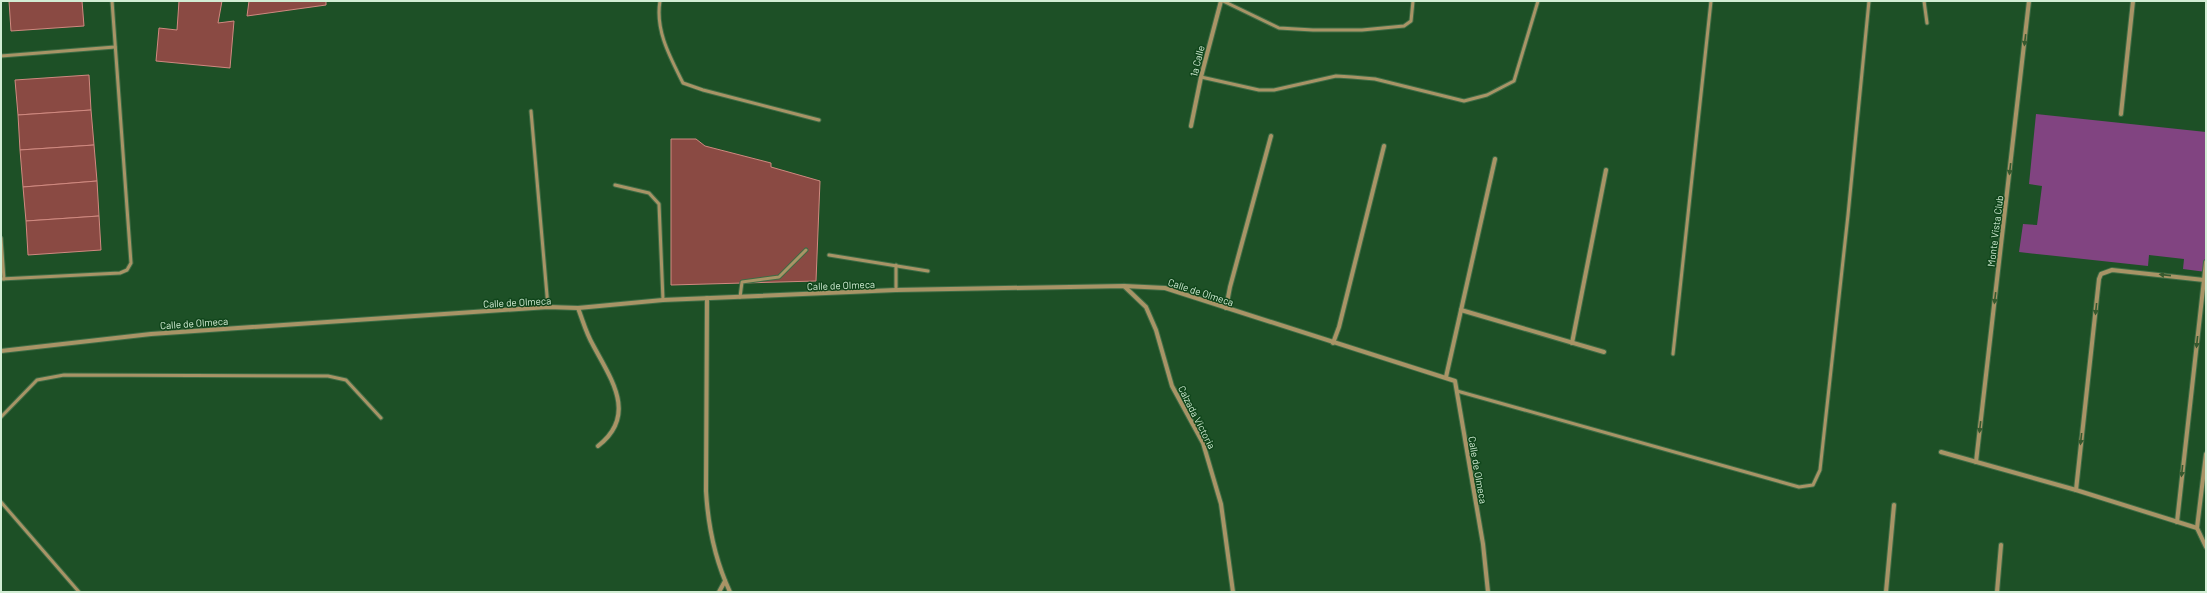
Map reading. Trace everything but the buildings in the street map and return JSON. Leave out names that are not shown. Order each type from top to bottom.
[{"type":"street","name":"1a Calle","points":[[1191,126],[1201,77],[1222,1]]},
{"type":"street","name":"Monte Vista Club","points":[[1976,462],[2029,1]]},
{"type":"street","points":[[2121,114],[2133,1]]},
{"type":"street","points":[[1226,308],[1230,287],[1271,136]]},
{"type":"street","points":[[1333,342],[1339,327],[1384,146]]},
{"type":"street","points":[[1446,377],[1495,159]]},
{"type":"street","points":[[1572,343],[1606,170]]},
{"type":"street","points":[[2177,522],[2206,262]]},
{"type":"street","points":[[2076,490],[2099,279],[2101,274],[2112,270],[2204,280]]},
{"type":"street","name":"Calle de Olmeca","points":[[1,351],[151,334],[548,307],[578,308],[663,300],[896,290],[1124,286],[1165,288],[1455,381],[1483,544],[1488,592]]},
{"type":"street","name":"Calzada Victoria","points":[[1124,286],[1146,307],[1156,330],[1172,386],[1203,443],[1221,504],[1233,592]]},
{"type":"street","points":[[707,298],[706,491],[708,520],[715,552],[730,592]]},
{"type":"street","points":[[578,308],[592,344],[613,380],[619,398],[617,417],[613,431],[598,446]]},
{"type":"street","points":[[1461,310],[1604,352]]},
{"type":"street","points":[[1941,452],[2076,490],[2197,528]]},
{"type":"street","points":[[2206,454],[2197,528],[2206,547]]},
{"type":"street","points":[[1886,592],[1894,505]]},
{"type":"street","points":[[1997,592],[2001,544]]},
{"type":"street","points":[[719,592],[725,581]]},
{"type":"lane","points":[[1,238],[2,279],[120,273],[128,270],[130,263],[112,1]]},
{"type":"lane","points":[[660,1],[658,12],[663,39],[667,53],[683,83],[703,90],[819,120]]},
{"type":"lane","points":[[1222,1],[1279,28],[1313,30],[1362,30],[1404,26],[1410,21],[1413,1]]},
{"type":"lane","points":[[1201,77],[1259,90],[1274,90],[1336,76],[1352,76],[1375,79],[1464,100],[1487,95],[1514,81],[1538,1]]},
{"type":"lane","points":[[1673,354],[1711,1]]},
{"type":"lane","points":[[1457,391],[1799,487],[1813,485],[1820,470],[1848,215],[1869,1]]},
{"type":"lane","points":[[1924,1],[1927,23]]},
{"type":"lane","points":[[1,56],[115,47]]},
{"type":"lane","points":[[531,111],[548,307]]},
{"type":"lane","points":[[615,185],[650,193],[659,204],[663,300]]},
{"type":"lane","points":[[740,297],[742,282],[779,277],[806,250]]},
{"type":"lane","points":[[829,255],[928,271]]},
{"type":"lane","points":[[896,265],[896,290]]},
{"type":"lane","points":[[1,417],[37,380],[64,374],[328,376],[346,380],[381,418]]},
{"type":"lane","points":[[1,502],[79,592]]},
{"type":"shaded area","points":[[2036,114],[2206,132],[2206,272],[2183,269],[2184,259],[2149,255],[2148,266],[2019,252],[2023,224],[2037,225],[2042,186],[2029,184]]}]
